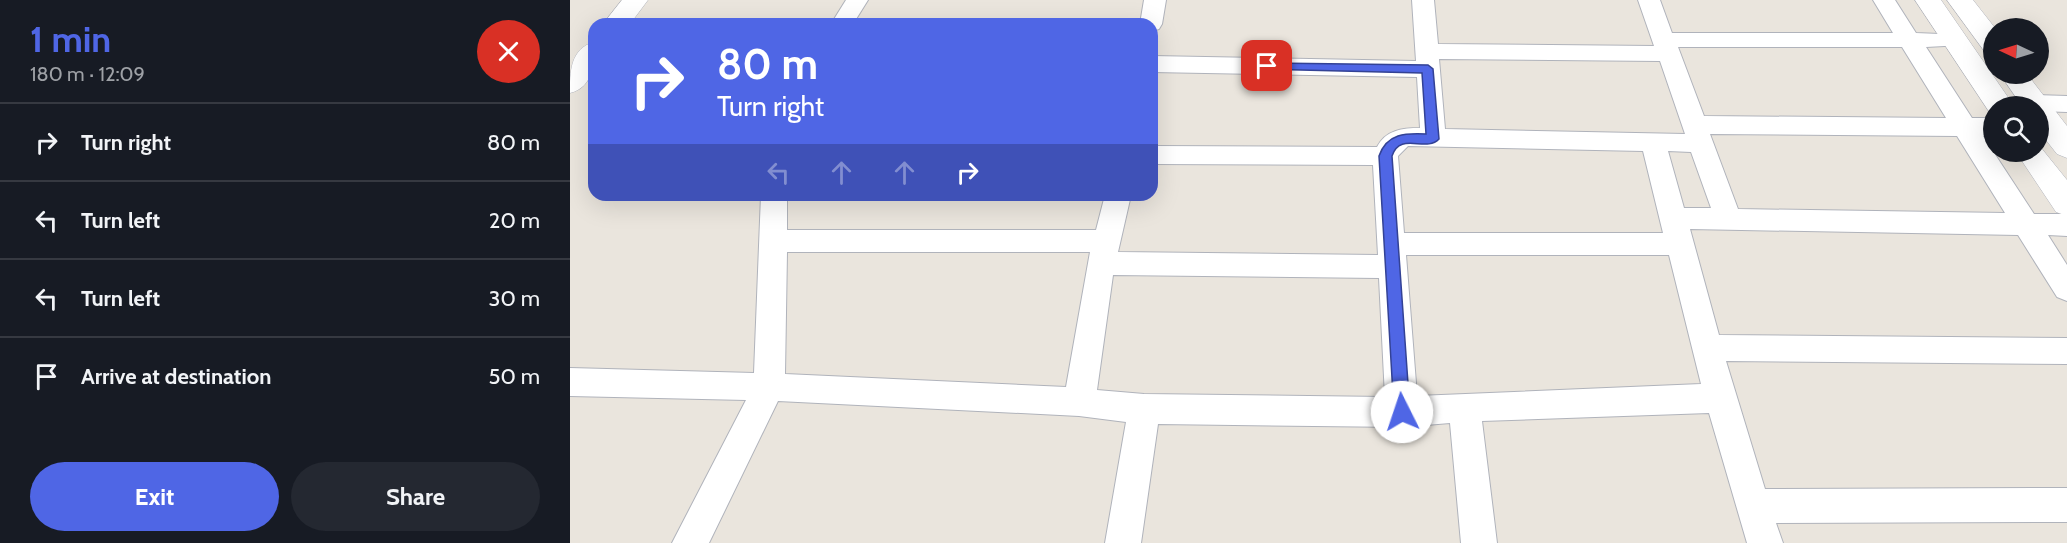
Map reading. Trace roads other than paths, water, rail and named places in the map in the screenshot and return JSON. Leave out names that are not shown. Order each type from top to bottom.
[{"type":"main road","points":[[621,18],[635,0]]},
{"type":"main road","points":[[1928,0],[1993,96]]},
{"type":"main road","points":[[1960,0],[1983,31]]},
{"type":"main road","points":[[570,84],[588,59]]},
{"type":"main road","points":[[2049,122],[2067,147]]},
{"type":"main road","points":[[2038,162],[2067,204]]},
{"type":"street","points":[[846,18],[857,0]]},
{"type":"street","points":[[1152,18],[1155,0]]},
{"type":"street","points":[[1423,0],[1433,139]]},
{"type":"street","points":[[1650,0],[1729,220]]},
{"type":"street","points":[[1884,0],[2067,289]]},
{"type":"street","points":[[1158,64],[1427,60],[1666,47],[1955,40]]},
{"type":"street","points":[[2049,105],[2067,104]]},
{"type":"street","points":[[1402,412],[1386,156],[1388,148],[1396,141],[1405,138],[1653,141],[1698,134],[1983,127]]},
{"type":"street","points":[[1653,141],[1720,398],[1765,543]]},
{"type":"street","points":[[1158,155],[1386,156]]},
{"type":"street","points":[[690,543],[769,387],[774,201]]},
{"type":"street","points":[[1079,402],[1104,252],[1117,201]]},
{"type":"street","points":[[773,241],[1104,252],[1392,256],[1678,231],[1729,220],[2067,225]]},
{"type":"street","points":[[1707,348],[2067,351]]},
{"type":"street","points":[[570,382],[769,387],[1079,402],[1144,409],[1402,412],[1464,407],[1720,398]]},
{"type":"street","points":[[1464,407],[1479,543]]},
{"type":"street","points":[[1123,543],[1144,409]]},
{"type":"street","points":[[1754,506],[2067,505]]}]
